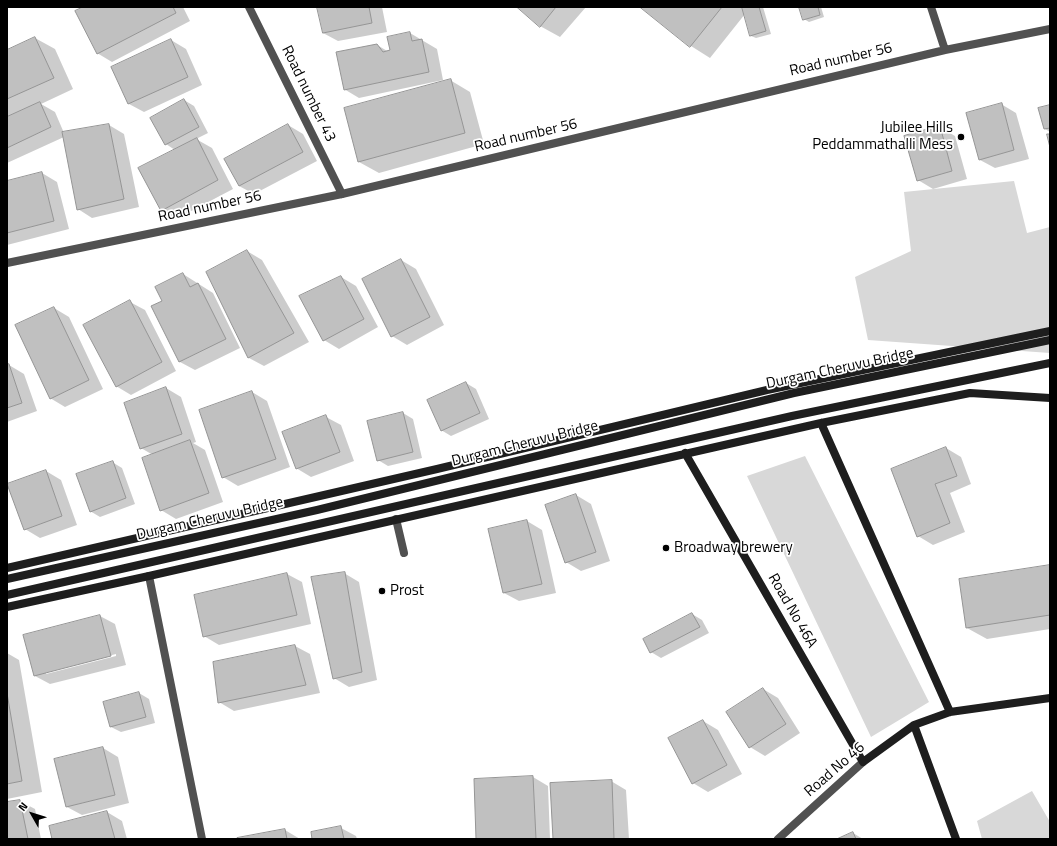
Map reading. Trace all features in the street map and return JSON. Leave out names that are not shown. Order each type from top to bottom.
[{"type":"main road","points":[[7,568],[453,465],[767,390],[1050,331]]},
{"type":"main road","name":"Durgam Cheruvu Bridge","points":[[7,579],[317,510],[794,393],[1050,340]]},
{"type":"main road","name":"Durgam Cheruvu Bridge","points":[[7,595],[785,418],[1050,363]]},
{"type":"main road","points":[[7,607],[820,423],[970,393],[1050,398]]},
{"type":"main road","points":[[820,423],[950,712]]},
{"type":"main road","name":"Road No 46A","points":[[685,453],[863,762]]},
{"type":"main road","name":"Road No 46","points":[[863,762],[914,725],[950,712],[1050,698]]},
{"type":"main road","points":[[914,725],[956,839]]},
{"type":"street","name":"Road number 43","points":[[249,7],[342,194]]},
{"type":"street","points":[[930,7],[945,50]]},
{"type":"street","name":"Road number 56","points":[[7,263],[342,194],[945,50],[1050,29]]},
{"type":"street","points":[[396,520],[404,553]]},
{"type":"street","points":[[149,576],[202,839]]},
{"type":"street","name":"Road No 46","points":[[778,839],[863,762]]},
{"type":"shaded area","points":[[1014,181],[1027,233],[1050,227],[1050,353],[868,340],[855,277],[911,251],[904,192]]},
{"type":"shaded area","points":[[805,456],[929,702],[871,737],[747,476]]},
{"type":"shaded area","points":[[1032,791],[1050,822],[1050,839],[982,839],[977,821]]},
{"type":"building","points":[[83,7],[173,7],[176,13],[97,54],[75,11]]},
{"type":"building","points":[[317,7],[369,7],[372,23],[323,33]]},
{"type":"building","points":[[517,7],[556,7],[540,27]]},
{"type":"building","points":[[640,7],[722,7],[690,47]]},
{"type":"building","points":[[742,7],[759,7],[766,31],[750,36]]},
{"type":"building","points":[[799,7],[818,7],[820,15],[803,20]]},
{"type":"building","points":[[410,32],[412,41],[422,39],[429,72],[344,90],[336,52],[377,44],[383,52],[390,50],[387,37]]},
{"type":"building","points":[[35,37],[54,78],[7,99],[7,50]]},
{"type":"building","points":[[171,39],[188,77],[128,104],[111,67]]},
{"type":"building","points":[[451,79],[465,133],[358,162],[344,108]]},
{"type":"building","points":[[184,99],[199,127],[165,145],[150,118]]},
{"type":"building","points":[[40,102],[51,127],[7,148],[7,117]]},
{"type":"building","points":[[1002,103],[1014,150],[979,160],[966,113]]},
{"type":"building","points":[[1050,105],[1050,128],[1044,129],[1038,108]]},
{"type":"building","points":[[109,124],[124,199],[77,210],[62,132]]},
{"type":"building","points":[[288,124],[303,152],[239,186],[224,159]]},
{"type":"building","points":[[940,126],[952,171],[917,181],[904,136]]},
{"type":"building","points":[[1047,134],[1050,134],[1050,147]]},
{"type":"building","points":[[197,138],[218,180],[161,211],[138,168]]},
{"type":"building","points":[[42,172],[54,221],[7,233],[7,181]]},
{"type":"building","points":[[247,250],[294,333],[248,358],[206,272]]},
{"type":"building","points":[[401,259],[430,317],[391,337],[362,279]]},
{"type":"building","points":[[183,273],[190,287],[198,283],[226,339],[179,362],[151,306],[162,301],[155,287]]},
{"type":"building","points":[[341,276],[364,319],[323,341],[299,296]]},
{"type":"building","points":[[130,300],[162,362],[116,387],[83,325]]},
{"type":"building","points":[[54,307],[89,380],[50,399],[15,325]]},
{"type":"building","points":[[9,364],[22,403],[7,408],[7,365]]},
{"type":"building","points":[[466,382],[480,413],[441,431],[427,400]]},
{"type":"building","points":[[166,387],[182,434],[140,449],[124,403]]},
{"type":"building","points":[[252,391],[276,459],[222,478],[199,410]]},
{"type":"building","points":[[403,412],[413,452],[377,461],[367,421]]},
{"type":"building","points":[[326,415],[340,452],[296,469],[282,432]]},
{"type":"building","points":[[190,440],[209,493],[160,511],[142,458]]},
{"type":"building","points":[[946,447],[957,476],[935,484],[950,523],[917,537],[891,469]]},
{"type":"building","points":[[113,461],[126,498],[90,512],[76,474]]},
{"type":"building","points":[[46,470],[62,516],[24,530],[7,484]]},
{"type":"building","points":[[576,494],[596,552],[565,563],[545,505]]},
{"type":"building","points":[[527,520],[542,584],[503,593],[488,529]]},
{"type":"building","points":[[1050,565],[1050,615],[966,628],[959,579]]},
{"type":"building","points":[[345,572],[362,672],[333,679],[311,577]]},
{"type":"building","points":[[287,573],[297,615],[203,637],[194,595]]},
{"type":"building","points":[[692,613],[700,627],[650,653],[643,639]]},
{"type":"building","points":[[100,615],[111,656],[34,676],[23,635]]},
{"type":"building","points":[[295,645],[306,685],[218,703],[213,662]]},
{"type":"building","points":[[763,688],[786,724],[749,748],[726,712]]},
{"type":"building","points":[[139,692],[146,717],[110,727],[103,702]]},
{"type":"building","points":[[7,693],[22,781],[7,784]]},
{"type":"building","points":[[703,720],[727,765],[692,784],[668,738]]},
{"type":"building","points":[[103,747],[115,795],[66,807],[54,759]]},
{"type":"building","points":[[533,776],[536,839],[476,839],[474,779]]},
{"type":"building","points":[[612,780],[614,839],[553,839],[550,783]]},
{"type":"building","points":[[20,800],[28,839],[7,839],[7,802]]},
{"type":"building","points":[[107,811],[115,839],[52,839],[49,826]]},
{"type":"building","points":[[341,826],[344,839],[312,839],[311,832]]},
{"type":"building","points":[[285,829],[287,839],[237,839],[237,838]]},
{"type":"building","points":[[853,832],[856,839],[837,839]]},
{"type":"place","name":"Jubilee Hills Peddammathalli Mess","points":[[961,137]]},
{"type":"place","name":"Broadway brewery","points":[[666,548]]},
{"type":"place","name":"Prost","points":[[382,591]]}]
